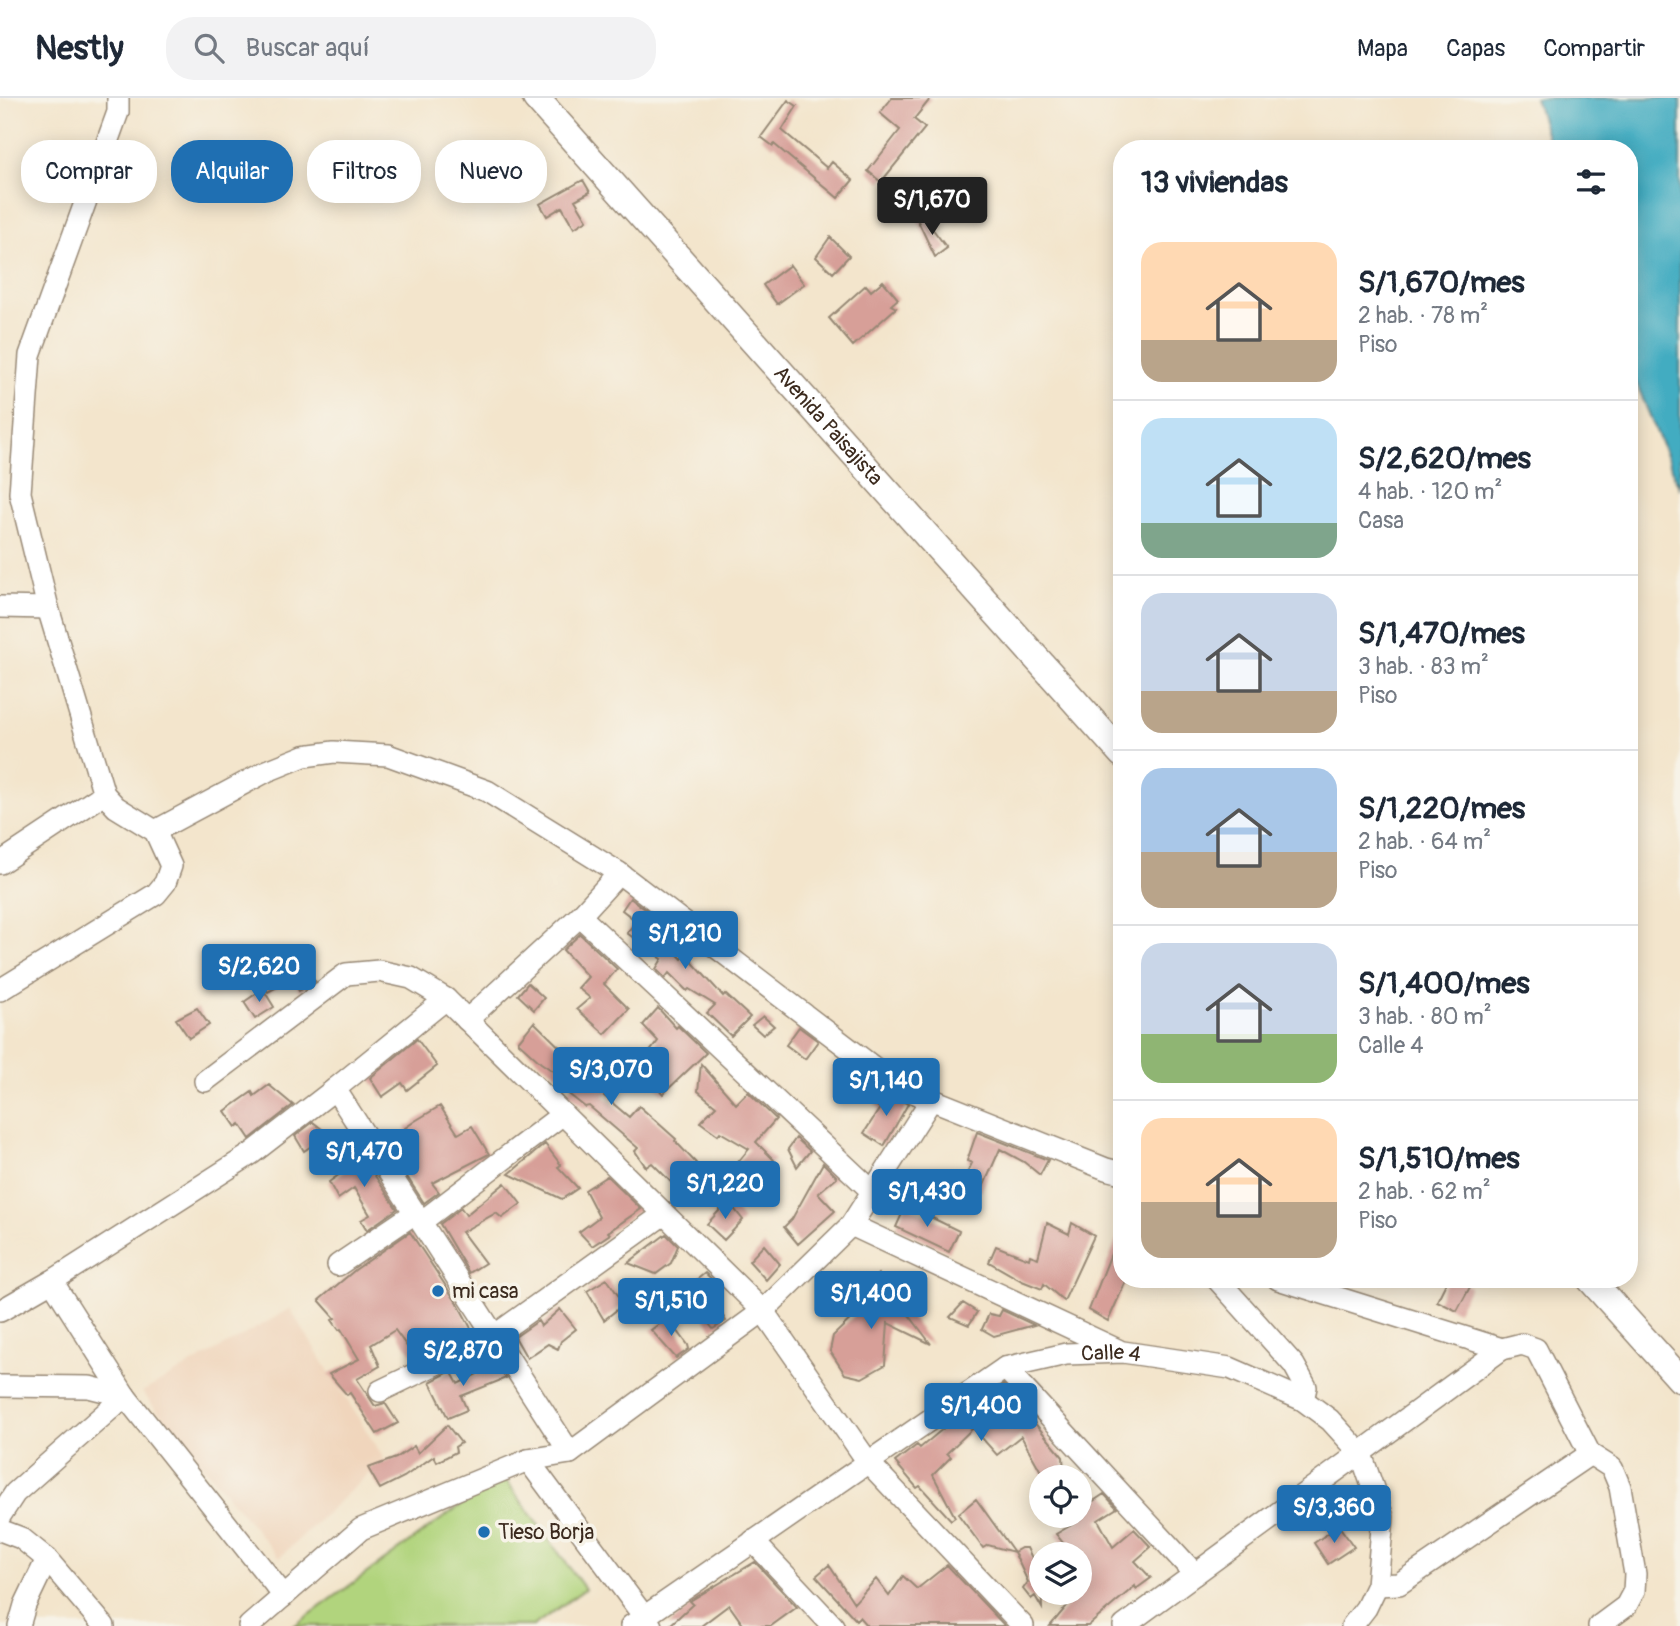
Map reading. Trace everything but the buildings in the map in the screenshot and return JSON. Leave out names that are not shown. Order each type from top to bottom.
[{"type":"main road","name":"Avenida Paisajista","points":[[536,98],[1113,744]]},
{"type":"main road","points":[[1598,1288],[1680,1378]]},
{"type":"street","points":[[0,990],[156,894],[171,866],[155,831],[116,807],[104,794],[48,608],[20,493],[30,355],[118,111],[118,98]]},
{"type":"street","points":[[0,607],[48,608]]},
{"type":"street","points":[[155,831],[267,771],[304,755],[334,751],[388,755],[487,791],[619,873],[898,1087],[1113,1171]]},
{"type":"street","points":[[0,863],[104,794]]},
{"type":"street","points":[[467,1020],[580,916],[619,873]]},
{"type":"street","points":[[580,916],[873,1192]]},
{"type":"street","points":[[205,1081],[346,974],[379,971],[411,978],[446,999],[763,1311],[868,1462],[1023,1626]]},
{"type":"street","points":[[0,1311],[52,1281],[251,1154],[446,999]]},
{"type":"street","points":[[335,1089],[570,1453]]},
{"type":"street","points":[[249,1626],[361,1529],[528,1460],[570,1453],[763,1311],[850,1226],[931,1100]]},
{"type":"street","points":[[338,1265],[418,1217],[563,1115]]},
{"type":"street","points":[[380,1391],[494,1335],[664,1214]]},
{"type":"street","points":[[850,1226],[1123,1352]]},
{"type":"street","points":[[52,1281],[125,1396],[284,1596]]},
{"type":"street","points":[[1225,1288],[1294,1365],[1306,1387],[1303,1400]]},
{"type":"street","points":[[1307,1288],[1502,1349]]},
{"type":"street","points":[[1124,1626],[1502,1349],[1522,1344],[1536,1349],[1590,1454],[1612,1468],[1620,1487],[1636,1574],[1634,1591],[1626,1606],[1599,1626]]},
{"type":"street","name":"Calle 4","points":[[641,1623],[753,1541],[1005,1368],[1066,1354],[1123,1352],[1230,1368],[1303,1400],[1330,1420],[1361,1454],[1383,1517],[1377,1585],[1366,1608],[1352,1626]]},
{"type":"street","points":[[1005,1368],[1195,1574]]},
{"type":"street","points":[[0,1386],[89,1387],[125,1396]]},
{"type":"street","points":[[0,1516],[15,1493],[125,1396]]},
{"type":"street","points":[[1377,1585],[1399,1584],[1590,1454]]},
{"type":"street","points":[[528,1460],[641,1623]]},
{"type":"street","points":[[0,1530],[21,1538],[47,1559],[104,1626]]},
{"type":"street","points":[[753,1541],[833,1626]]},
{"type":"street","points":[[19,1626],[25,1605],[47,1559]]},
{"type":"shaded area","points":[[290,1309],[384,1459],[279,1558],[142,1392]]},
{"type":"green space","name":"Tieso Borja","points":[[502,1475],[585,1589],[533,1626],[294,1626]]},
{"type":"water","points":[[1535,98],[1680,98],[1680,489],[1638,387],[1638,140],[1548,140]]},
{"type":"place","name":"mi casa","points":[[438,1291]]},
{"type":"place","name":"Tieso Borja","points":[[484,1532]]}]
